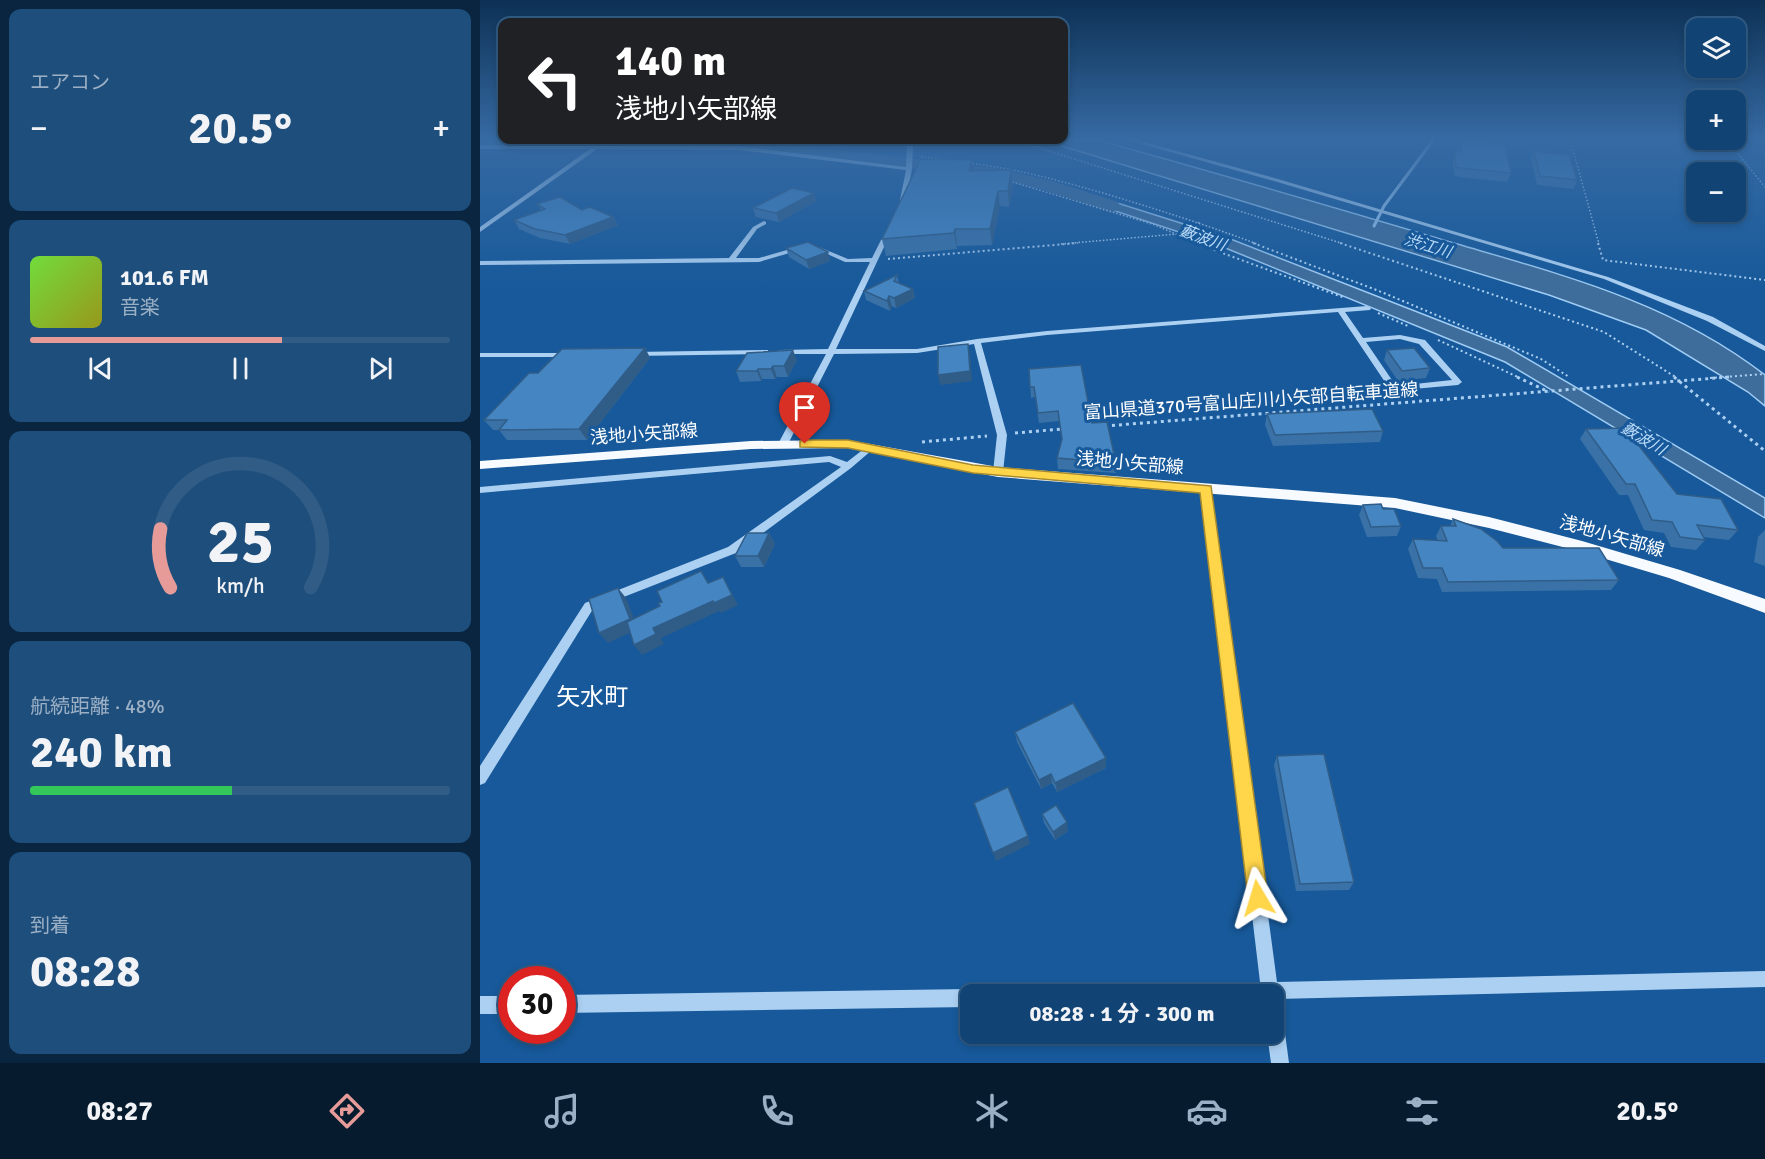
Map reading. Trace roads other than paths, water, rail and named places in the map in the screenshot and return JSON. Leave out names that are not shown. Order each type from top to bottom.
[{"type":"main road","name":"浅地小矢部線","points":[[480,465],[783,444],[848,444],[998,471],[1395,504],[1460,515],[1631,560],[1765,606]]},
{"type":"street","points":[[480,230],[537,189]]},
{"type":"street","points":[[901,204],[907,189]]},
{"type":"street","points":[[1305,189],[1606,278],[1710,319],[1765,349]]},
{"type":"street","points":[[783,444],[831,352],[892,222]]},
{"type":"street","points":[[731,260],[755,228],[764,223]]},
{"type":"street","points":[[480,263],[759,260],[803,247],[822,250],[847,261],[874,260]]},
{"type":"street","points":[[624,354],[917,351],[1047,333],[1367,308]]},
{"type":"street","points":[[1340,310],[1394,389],[1458,382],[1422,342],[1400,337],[1361,340]]},
{"type":"street","points":[[977,341],[1002,435],[998,471]]},
{"type":"street","points":[[480,355],[578,355]]},
{"type":"street","points":[[480,778],[589,606],[732,550],[848,466],[869,448]]},
{"type":"street","points":[[480,490],[830,459],[848,466]]},
{"type":"street","points":[[1206,489],[1269,984]]},
{"type":"street","points":[[1284,992],[1765,978]]},
{"type":"street","points":[[576,1004],[960,998]]},
{"type":"street","points":[[480,1005],[498,1005]]},
{"type":"street","points":[[1277,1044],[1280,1063]]},
{"type":"water","points":[[1073,189],[1228,238],[1507,347],[1765,498],[1765,518],[1505,362],[1218,245],[1067,195]]},
{"type":"water","name":"渋江川","points":[[1201,189],[1268,189],[1524,263],[1608,291],[1689,326],[1728,349],[1765,375],[1765,406],[1748,392],[1646,330],[1549,295]]},
{"type":"waterway","name":"藪波川","points":[[1057,189],[1111,206]]},
{"type":"waterway","points":[[1374,226],[1384,206],[1397,189]]},
{"type":"district","name":"矢水町","points":[[592,697]]}]
